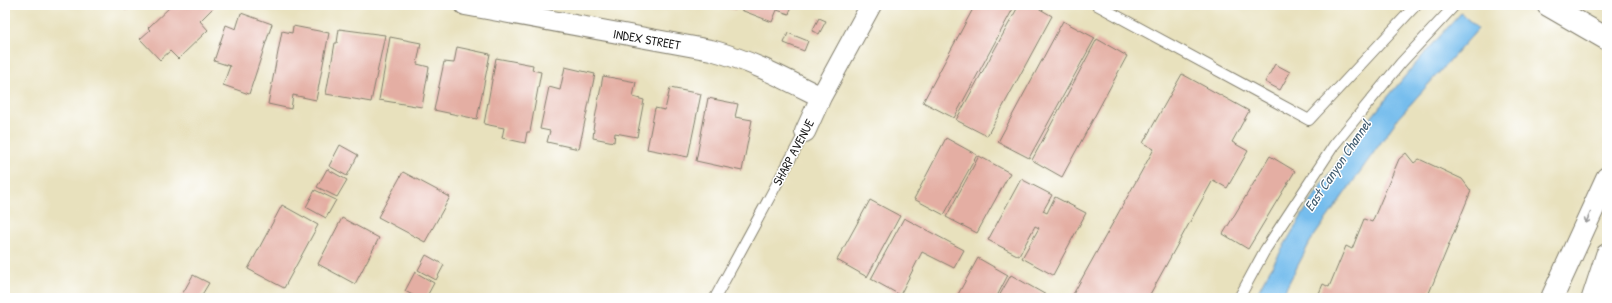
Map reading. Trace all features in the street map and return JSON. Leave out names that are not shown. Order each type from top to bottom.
[{"type":"main road","points":[[1548,5],[1607,39]]},
{"type":"main road","points":[[1552,298],[1606,180]]},
{"type":"main road","points":[[1593,298],[1607,255]]},
{"type":"street","name":"INDEX STREET","points":[[465,5],[734,56],[759,66],[821,98]]},
{"type":"street","name":"SHARP AVENUE","points":[[805,132],[821,98],[871,5]]},
{"type":"lane","points":[[1096,5],[1309,120],[1416,5]]},
{"type":"lane","points":[[1239,298],[1265,250],[1334,146],[1401,63],[1455,5]]},
{"type":"lane","name":"SHARP AVENUE","points":[[714,298],[805,132]]},
{"type":"water","name":"East Canyon Channel","points":[[1461,13],[1478,29],[1399,117],[1310,242],[1281,298],[1255,298],[1301,218],[1341,158],[1390,94]]},
{"type":"building","points":[[123,5],[134,5],[125,10]]},
{"type":"building","points":[[172,5],[216,5],[200,21],[208,30],[178,59],[170,51],[160,60],[140,39],[150,30],[148,28]]},
{"type":"building","points":[[715,5],[736,5],[735,10]]},
{"type":"building","points":[[743,5],[792,5],[789,14],[777,10],[772,22],[741,10]]},
{"type":"building","points":[[975,5],[1015,5],[954,118],[923,102]]},
{"type":"building","points":[[1019,5],[1033,5],[1052,16],[987,136],[956,120]]},
{"type":"building","points":[[241,13],[272,24],[249,94],[223,85],[230,66],[214,61],[226,25],[236,29]]},
{"type":"building","points":[[819,18],[826,21],[819,34],[812,31]]},
{"type":"building","points":[[1063,21],[1095,38],[1029,158],[998,142]]},
{"type":"building","points":[[293,26],[329,33],[316,100],[293,95],[291,109],[268,104],[282,31],[292,33]]},
{"type":"building","points":[[339,29],[385,35],[371,102],[326,94]]},
{"type":"building","points":[[788,33],[808,41],[804,51],[784,43]]},
{"type":"building","points":[[390,37],[421,43],[417,64],[429,67],[422,107],[379,100]]},
{"type":"building","points":[[1097,39],[1127,56],[1062,177],[1032,160]]},
{"type":"building","points":[[457,47],[490,54],[477,119],[434,110],[444,62],[454,63]]},
{"type":"building","points":[[496,58],[533,65],[532,70],[541,72],[530,132],[527,132],[525,143],[502,138],[504,128],[484,124]]},
{"type":"building","points":[[1275,64],[1290,72],[1280,90],[1265,82]]},
{"type":"building","points":[[565,67],[595,74],[579,149],[547,142],[550,131],[540,129],[549,87],[560,90]]},
{"type":"building","points":[[1182,74],[1249,111],[1232,142],[1248,151],[1227,188],[1213,180],[1148,298],[1071,298],[1154,149],[1143,143]]},
{"type":"building","points":[[603,76],[636,82],[633,97],[644,100],[637,137],[615,133],[614,142],[593,138],[593,129]]},
{"type":"building","points":[[670,88],[701,94],[688,157],[647,149],[655,108],[665,110]]},
{"type":"building","points":[[708,98],[738,104],[735,117],[752,120],[742,171],[696,161]]},
{"type":"building","points":[[946,138],[977,155],[944,215],[914,199]]},
{"type":"building","points":[[340,145],[358,155],[347,176],[329,166]]},
{"type":"building","points":[[1406,153],[1414,163],[1419,159],[1462,179],[1471,191],[1427,298],[1317,298],[1323,284],[1329,287],[1346,246],[1352,249],[1364,219],[1372,222],[1399,159]]},
{"type":"building","points":[[979,156],[1010,173],[977,233],[946,217]]},
{"type":"building","points":[[1270,156],[1295,171],[1248,249],[1223,234]]},
{"type":"building","points":[[327,169],[347,180],[337,197],[317,187]]},
{"type":"building","points":[[403,172],[450,197],[425,242],[378,217]]},
{"type":"building","points":[[1021,179],[1052,195],[1043,211],[1047,213],[1055,197],[1086,213],[1053,275],[1022,258],[1039,228],[1035,226],[1019,256],[988,240]]},
{"type":"building","points":[[315,190],[336,200],[326,218],[306,207]]},
{"type":"building","points":[[870,200],[900,216],[867,277],[837,260]]},
{"type":"building","points":[[282,205],[318,225],[284,288],[248,269]]},
{"type":"building","points":[[342,218],[379,238],[355,284],[318,264]]},
{"type":"building","points":[[904,218],[964,250],[954,268],[922,252],[900,295],[871,279]]},
{"type":"building","points":[[426,255],[444,265],[436,280],[418,270]]},
{"type":"building","points":[[978,258],[1008,275],[996,298],[956,298]]},
{"type":"building","points":[[415,272],[434,283],[426,298],[418,298],[405,291]]},
{"type":"building","points":[[193,275],[209,283],[200,298],[180,298]]},
{"type":"building","points":[[1011,275],[1048,296],[1046,298],[998,298]]}]
